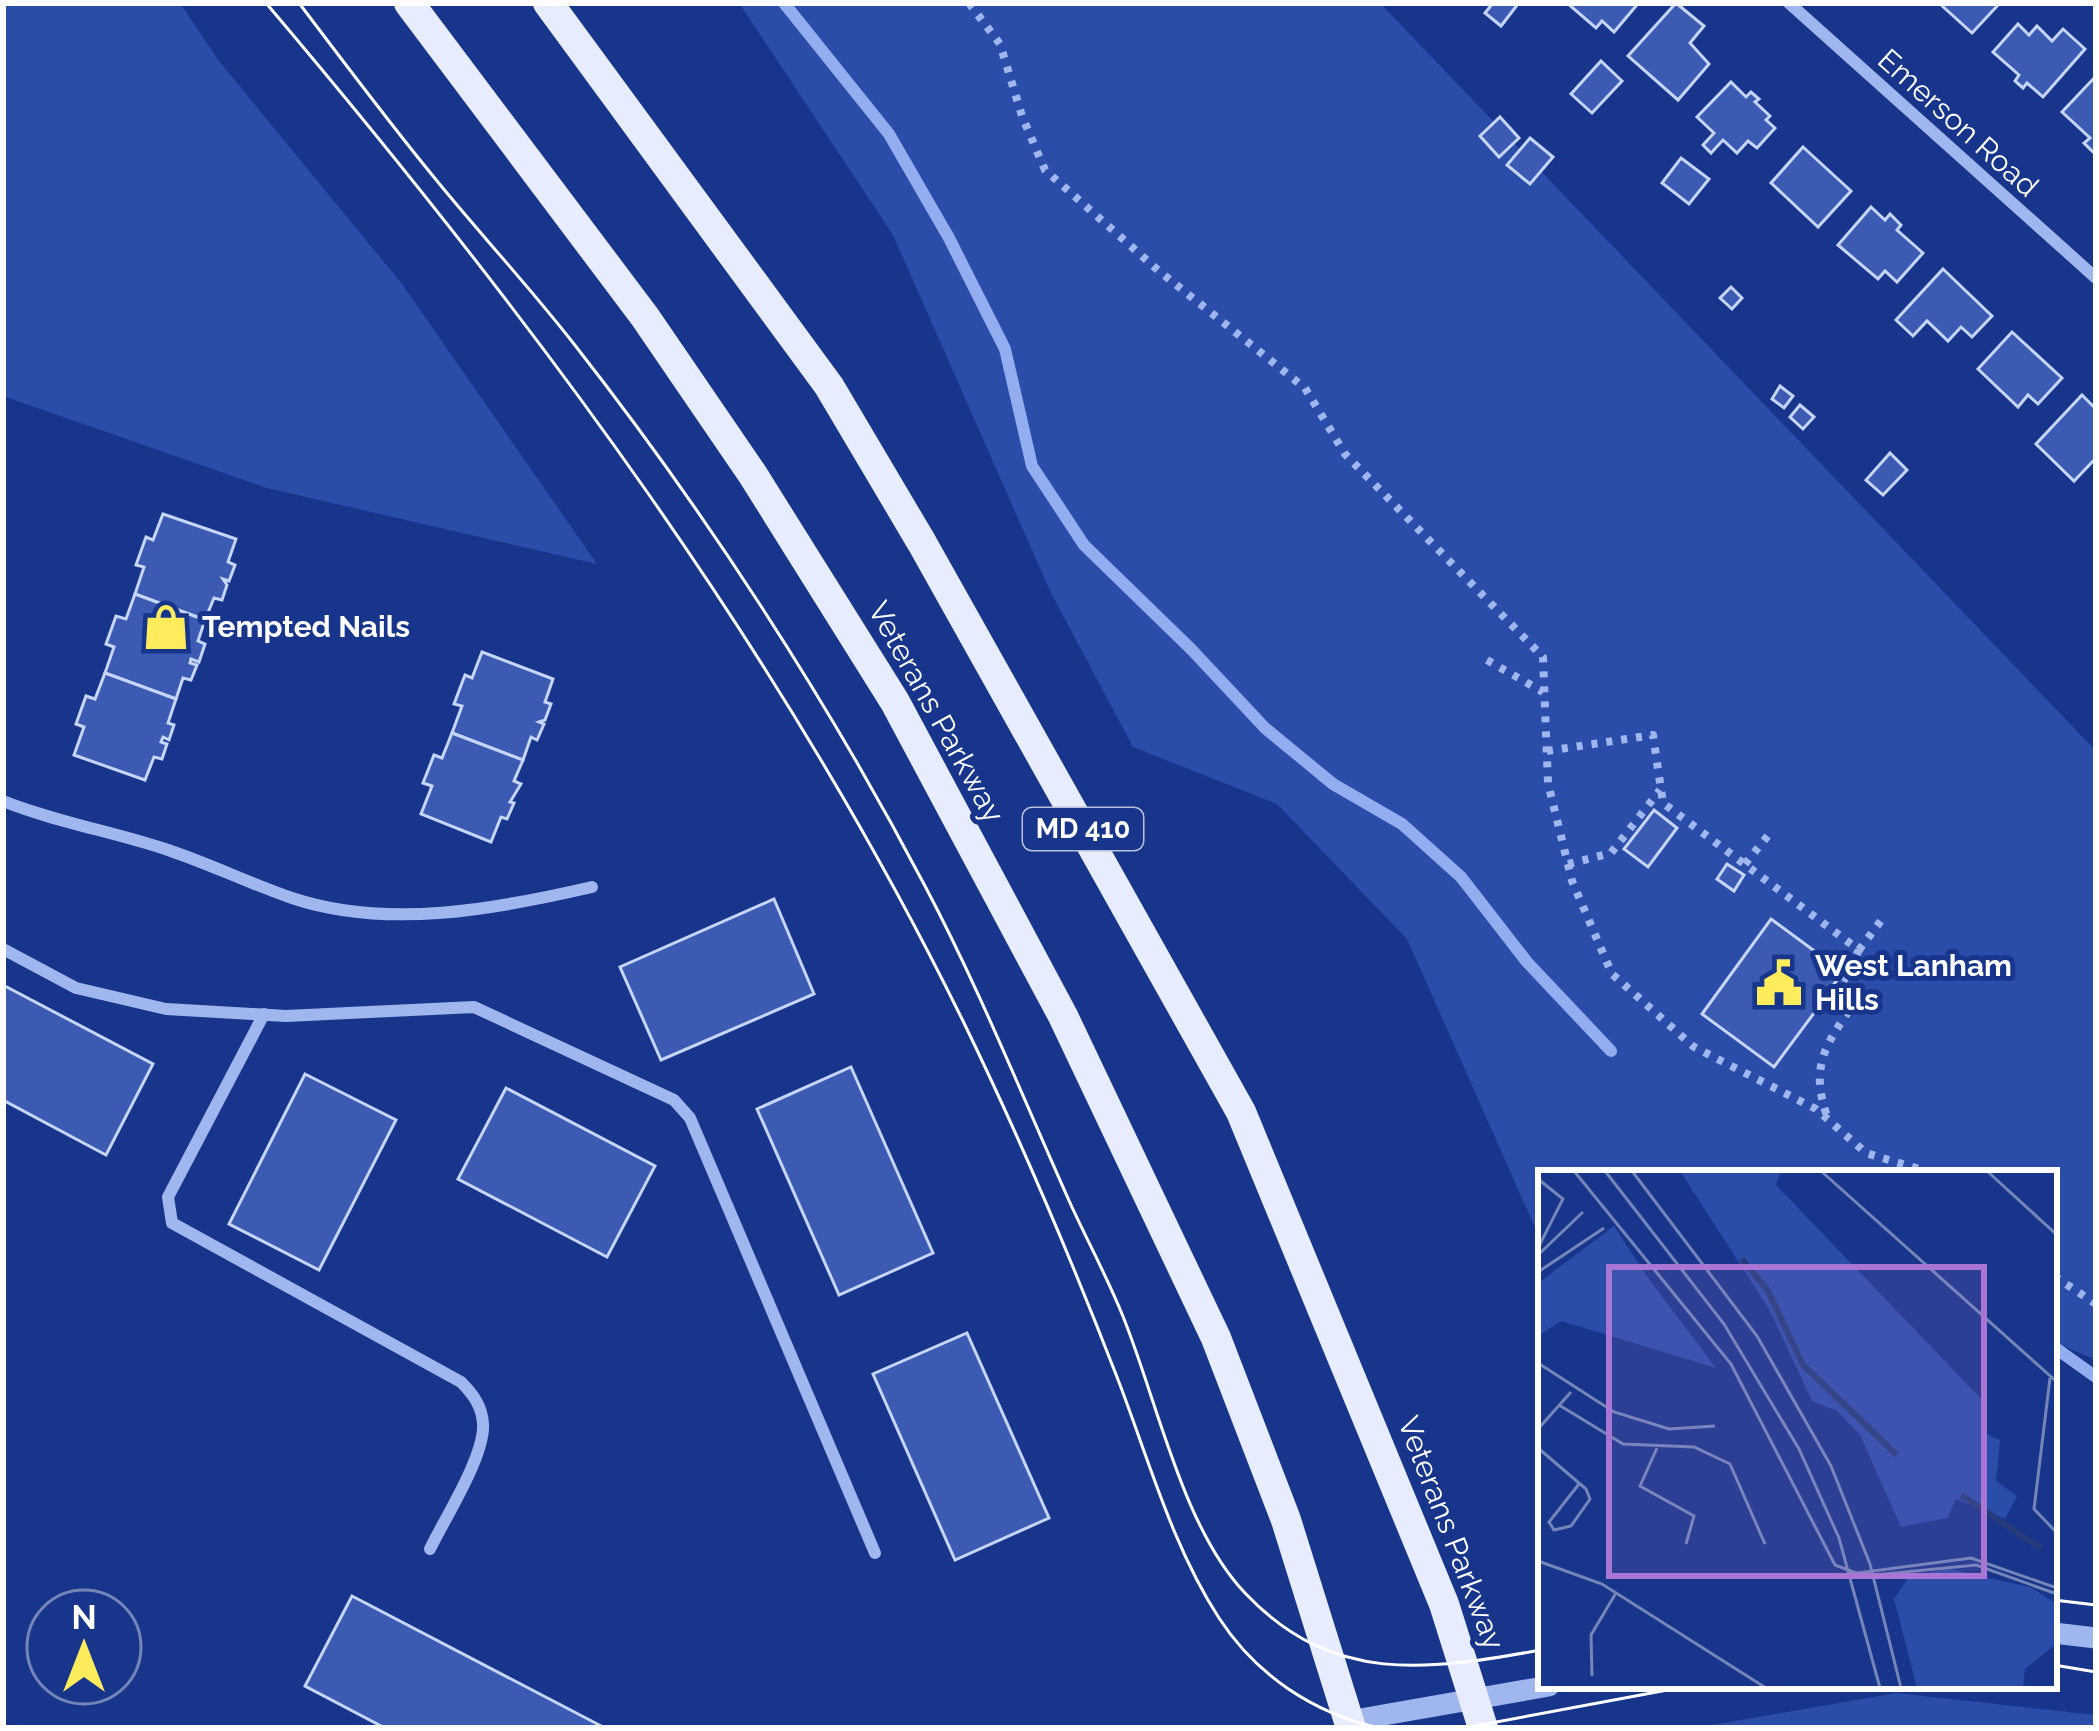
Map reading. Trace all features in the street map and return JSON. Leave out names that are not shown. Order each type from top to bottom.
[{"type":"main road","name":"Veterans Parkway","points":[[409,3],[645,317],[753,476],[895,702],[1063,1016],[1216,1338],[1286,1520],[1350,1725]]},
{"type":"main road","name":"Veterans Parkway","points":[[548,3],[829,386],[1241,1112],[1444,1604],[1479,1715]]},
{"type":"street","name":"Emerson Road","points":[[1789,3],[2096,278]]},
{"type":"street","points":[[3,802],[168,850],[294,899],[336,908],[385,914],[510,906],[592,887]]},
{"type":"street","points":[[3,949],[76,988],[166,1009],[265,1014],[474,1007],[674,1100],[690,1118],[874,1553]]},
{"type":"street","points":[[265,1014],[168,1197],[172,1223],[461,1382],[476,1396],[484,1425],[477,1452],[430,1549]]},
{"type":"street","points":[[2057,1633],[2096,1638]]},
{"type":"street","points":[[1350,1725],[1479,1715],[1542,1689]]},
{"type":"path","points":[[970,3],[1000,44],[1045,170],[1159,271],[1305,388],[1345,454],[1543,657],[1548,783],[1568,864],[1612,974],[1694,1047],[1816,1109],[1865,1153],[1923,1170]]},
{"type":"path","points":[[1487,660],[1545,692]]},
{"type":"path","points":[[1547,751],[1653,734],[1663,803],[1859,950]]},
{"type":"path","points":[[1568,864],[1611,853],[1661,789]]},
{"type":"path","points":[[1745,864],[1770,833]]},
{"type":"path","points":[[1829,1122],[1819,1093],[1819,1076],[1832,1035],[1853,1005],[1838,992],[1859,950],[1883,918]]},
{"type":"path","points":[[2057,1278],[2096,1304]]},
{"type":"shaded area","points":[[3,3],[180,3],[219,61],[402,284],[597,564],[267,488],[3,396]]},
{"type":"shaded area","points":[[739,3],[1380,3],[2096,751],[2096,1360],[2057,1343],[2057,1170],[1538,1170],[1538,1234],[1407,939],[1277,804],[1133,747],[1050,591],[893,235]]},
{"type":"shaded area","points":[[1897,1693],[2096,1715],[2096,1728],[1694,1728]]},
{"type":"building","points":[[1493,3],[1518,4],[1501,26],[1485,13]]},
{"type":"building","points":[[1567,3],[1636,6],[1614,32],[1602,21],[1596,28]]},
{"type":"building","points":[[1676,3],[1704,26],[1690,43],[1709,64],[1678,100],[1628,56]]},
{"type":"building","points":[[1939,3],[2000,3],[1972,33]]},
{"type":"building","points":[[2018,24],[2029,35],[2037,26],[2052,41],[2063,29],[2085,49],[2043,97],[2027,83],[2023,88],[2015,81],[2019,75],[1993,52]]},
{"type":"building","points":[[1601,61],[1622,81],[1592,113],[1571,94]]},
{"type":"building","points":[[2096,76],[2093,152],[2084,143],[2090,138],[2062,112]]},
{"type":"building","points":[[1731,82],[1746,97],[1751,92],[1759,99],[1755,102],[1775,128],[1757,148],[1748,141],[1737,153],[1723,140],[1711,153],[1703,145],[1714,133],[1697,117]]},
{"type":"building","points":[[1500,117],[1519,138],[1499,157],[1480,136]]},
{"type":"building","points":[[1530,138],[1553,157],[1530,184],[1507,165]]},
{"type":"building","points":[[1803,147],[1851,191],[1818,227],[1771,183]]},
{"type":"building","points":[[1681,158],[1709,179],[1689,204],[1662,183]]},
{"type":"building","points":[[1871,207],[1885,220],[1890,214],[1901,225],[1897,230],[1923,253],[1897,282],[1885,271],[1878,279],[1838,245]]},
{"type":"building","points":[[1943,269],[1992,316],[1972,337],[1961,327],[1948,341],[1927,321],[1913,336],[1896,320]]},
{"type":"building","points":[[1731,287],[1742,298],[1732,309],[1720,298]]},
{"type":"building","points":[[2012,332],[2062,378],[2038,404],[2028,395],[2018,407],[1978,369]]},
{"type":"building","points":[[1780,386],[1793,396],[1784,408],[1772,399]]},
{"type":"building","points":[[2082,395],[2096,409],[2096,458],[2074,481],[2036,444]]},
{"type":"building","points":[[1800,405],[1814,417],[1803,429],[1790,417]]},
{"type":"building","points":[[1890,453],[1907,470],[1883,495],[1866,480]]},
{"type":"building","points":[[163,514],[236,539],[228,562],[235,565],[229,581],[223,579],[227,585],[222,600],[214,598],[205,620],[135,594],[144,567],[136,565],[146,537],[153,540]]},
{"type":"building","points":[[135,594],[205,620],[198,641],[205,644],[199,662],[191,659],[197,665],[191,680],[183,678],[176,699],[105,673],[114,647],[106,644],[116,616],[126,619]]},
{"type":"building","points":[[482,652],[553,679],[545,702],[551,704],[545,720],[539,722],[544,724],[537,740],[531,737],[523,760],[452,733],[462,706],[454,704],[465,675],[472,678]]},
{"type":"building","points":[[105,673],[176,699],[168,723],[174,725],[169,740],[163,737],[161,742],[167,744],[162,759],[154,757],[145,780],[74,755],[84,727],[76,724],[86,696],[95,699]]},
{"type":"building","points":[[452,733],[523,760],[514,781],[521,784],[510,802],[514,803],[507,819],[501,817],[491,842],[421,814],[432,786],[423,783],[434,755],[442,758]]},
{"type":"building","points":[[1654,810],[1677,828],[1648,867],[1624,849]]},
{"type":"building","points":[[1727,864],[1744,875],[1734,891],[1717,879]]},
{"type":"building","points":[[774,899],[814,994],[661,1060],[620,967]]},
{"type":"building","name":"West Lanham Hills","points":[[1771,919],[1843,972],[1826,995],[1832,999],[1822,1013],[1817,1009],[1774,1067],[1702,1014]]},
{"type":"building","points":[[3,985],[153,1064],[106,1155],[3,1100]]},
{"type":"building","points":[[851,1067],[933,1253],[839,1295],[757,1109]]},
{"type":"building","points":[[305,1074],[396,1120],[319,1270],[229,1224]]},
{"type":"building","points":[[506,1088],[655,1166],[607,1257],[458,1179]]},
{"type":"building","points":[[967,1333],[1049,1518],[955,1560],[873,1374]]},
{"type":"building","points":[[352,1596],[605,1728],[385,1728],[305,1686]]},
{"type":"waterway","points":[[784,3],[889,134],[949,238],[1005,349],[1032,466],[1084,545],[1265,728],[1333,784],[1402,824],[1461,877],[1527,962],[1611,1051]]},
{"type":"waterway","points":[[2057,1349],[2096,1377]]},
{"type":"tram line","points":[[266,3],[556,366],[733,619],[815,750],[892,884],[984,1065],[1081,1287],[1174,1531],[1219,1618],[1250,1657],[1288,1689],[1331,1712],[1379,1728]]},
{"type":"tram line","points":[[299,3],[623,408],[762,607],[847,746],[925,886],[983,1004],[1116,1300],[1173,1461],[1223,1566],[1278,1623],[1312,1644],[1348,1657],[1421,1665],[1538,1650]]},
{"type":"tram line","points":[[2057,1600],[2096,1605]]},
{"type":"tram line","points":[[2057,1666],[2096,1672]]},
{"type":"tram line","points":[[1464,1728],[1673,1689]]},
{"type":"place","name":"Tempted Nails","points":[[166,627]]},
{"type":"place","name":"West Lanham Hills","points":[[1779,983]]}]
